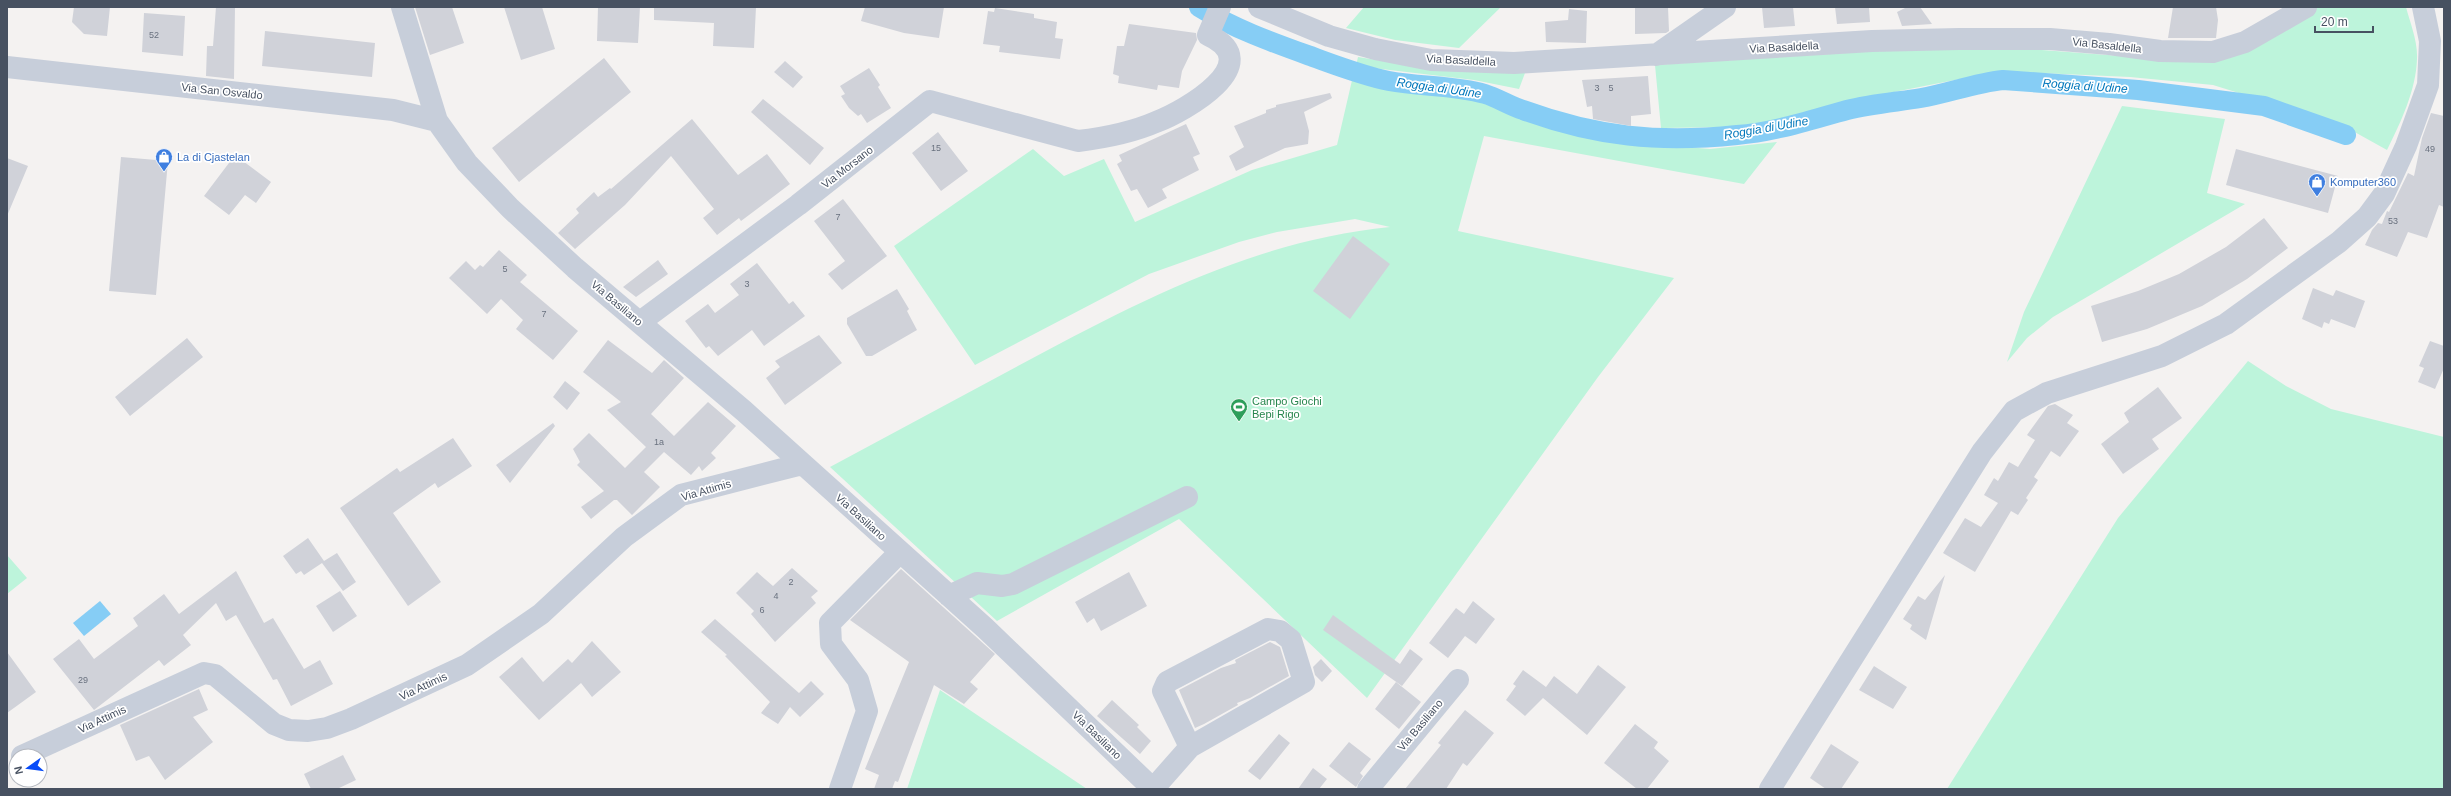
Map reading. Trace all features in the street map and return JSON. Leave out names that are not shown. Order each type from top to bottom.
[{"type":"street","name":"Via Basiliano","points":[[402,7],[437,121],[467,163],[510,208],[575,268],[640,322],[802,464],[949,596],[1153,789]]},
{"type":"street","name":"Via Basaldella","points":[[1259,7],[1330,36],[1375,49],[1431,60],[1514,63],[1872,41],[1959,39],[2050,40],[2109,44],[2160,50],[2213,52],[2245,42],[2306,7]]},
{"type":"street","points":[[1655,55],[1725,7]]},
{"type":"street","points":[[1770,789],[1978,459],[2014,411],[2047,393],[2162,356],[2226,324],[2339,242],[2367,217],[2384,194],[2406,146],[2428,85],[2430,41],[2423,7]]},
{"type":"street","name":"Via Morsano","points":[[640,322],[798,205],[930,102],[1078,141],[1093,139],[1155,123],[1176,113],[1211,89],[1228,68],[1231,59],[1227,49],[1219,40],[1208,35],[1220,8]]},
{"type":"street","name":"Via San Osvaldo","points":[[7,68],[393,110],[437,121]]},
{"type":"street","name":"Via Attimis","points":[[39,748],[204,672],[215,675],[274,724],[289,730],[308,731],[321,729],[351,720],[468,665],[541,614],[624,537],[681,495],[802,464]]},
{"type":"street","points":[[949,596],[977,583],[1002,586],[1013,584],[1187,497]]},
{"type":"street","points":[[840,789],[867,711],[858,680],[831,644],[830,623],[900,552]]},
{"type":"street","points":[[1153,789],[1190,747],[1304,682],[1291,640],[1280,631],[1268,629],[1167,682],[1163,691],[1190,747]]},
{"type":"street","name":"Via Basiliano","points":[[1368,789],[1458,680]]},
{"type":"green space","points":[[1364,7],[1501,7],[1459,48],[1395,40],[1346,28]]},
{"type":"green space","points":[[2313,7],[2406,7],[2417,52],[2416,71],[2407,106],[2387,150],[2342,125],[2213,85],[2130,77],[2040,73],[1975,76],[1884,94],[1782,121],[1735,127],[1661,128],[1655,65],[1892,50],[2016,48],[2173,60]]},
{"type":"green space","points":[[1358,57],[1433,69],[1525,73],[1519,89],[1474,80],[1356,66]]},
{"type":"green space","name":"Campo Giochi Bepi Rigo","points":[[1353,76],[1385,87],[1486,101],[1520,116],[1595,137],[1628,142],[1710,149],[1777,142],[1744,184],[1484,136],[1458,231],[1674,278],[1598,377],[1367,698],[1179,519],[997,621],[830,467],[1074,336],[1117,314],[1204,275],[1249,258],[1295,245],[1342,234],[1390,227],[1355,219],[1277,232],[1239,242],[1149,274],[975,365],[894,246],[1033,149],[1064,176],[1104,159],[1135,222],[1252,170],[1337,145]]},
{"type":"green space","points":[[2122,106],[2225,119],[2207,193],[2245,204],[2053,317],[2027,338],[2007,362],[2024,312]]},
{"type":"green space","points":[[2248,361],[2286,386],[2331,409],[2444,437],[2444,789],[1947,789],[2118,518]]},
{"type":"green space","points":[[7,555],[27,578],[7,594]]},
{"type":"green space","points":[[940,690],[1087,789],[907,789]]},
{"type":"water","points":[[100,601],[111,614],[84,636],[73,623]]},
{"type":"building","points":[[74,7],[110,7],[107,36],[84,34],[72,22]]},
{"type":"building","points":[[216,7],[235,7],[234,79],[206,76],[207,46],[213,46]]},
{"type":"building","points":[[415,7],[452,7],[464,43],[430,55]]},
{"type":"building","points":[[504,7],[542,7],[555,49],[521,60]]},
{"type":"building","points":[[598,7],[640,7],[638,43],[597,41]]},
{"type":"building","points":[[654,7],[756,7],[754,48],[713,46],[714,23],[654,20]]},
{"type":"building","points":[[865,7],[944,7],[939,38],[904,33],[861,21]]},
{"type":"building","points":[[1635,7],[1668,7],[1669,31],[1666,33],[1635,34]]},
{"type":"building","points":[[1762,7],[1793,7],[1795,26],[1764,28]]},
{"type":"building","points":[[1835,7],[1869,7],[1870,22],[1837,24]]},
{"type":"building","points":[[1907,7],[1920,7],[1932,24],[1902,26],[1897,12]]},
{"type":"building","points":[[2173,7],[2216,7],[2218,20],[2216,38],[2168,38]]},
{"type":"building","points":[[995,8],[1034,14],[1034,18],[1057,22],[1055,38],[1063,39],[1060,59],[999,52],[1000,46],[983,44],[988,11],[994,12]]},
{"type":"building","points":[[1569,9],[1587,11],[1586,43],[1546,42],[1545,22],[1568,20]]},
{"type":"building","points":[[144,13],[185,16],[183,56],[142,52]]},
{"type":"building","points":[[1129,24],[1196,33],[1197,40],[1182,71],[1179,88],[1158,85],[1157,90],[1118,83],[1119,76],[1113,74],[1117,46],[1124,46]]},
{"type":"building","points":[[265,31],[375,43],[372,77],[262,66]]},
{"type":"building","points":[[604,58],[631,92],[519,182],[492,148]]},
{"type":"building","points":[[785,61],[803,77],[793,88],[774,72]]},
{"type":"building","points":[[869,68],[880,85],[878,87],[891,108],[867,123],[861,114],[858,116],[849,108],[841,96],[845,94],[840,86]]},
{"type":"building","points":[[1648,76],[1651,114],[1631,116],[1631,126],[1593,119],[1592,106],[1587,107],[1582,80]]},
{"type":"building","points":[[1330,93],[1332,98],[1304,112],[1309,131],[1308,144],[1285,148],[1236,171],[1229,156],[1244,147],[1234,126],[1266,113],[1266,110],[1276,107],[1276,105]]},
{"type":"building","points":[[763,99],[824,148],[810,165],[751,112]]},
{"type":"building","points":[[2431,113],[2444,116],[2444,207],[2439,205],[2427,238],[2408,232],[2397,257],[2365,245],[2372,230],[2378,223],[2382,224],[2387,211],[2389,212],[2408,173],[2414,176],[2422,138]]},
{"type":"building","points":[[692,119],[738,175],[767,154],[790,184],[741,221],[739,218],[717,235],[703,218],[714,209],[671,156],[625,205],[575,249],[558,233],[579,213],[576,209],[594,192],[598,197],[610,188],[611,189]]},
{"type":"building","points":[[1186,124],[1200,154],[1193,157],[1199,170],[1162,189],[1167,198],[1148,208],[1137,189],[1131,191],[1117,164],[1122,161],[1119,155]]},
{"type":"building","points":[[938,132],[968,171],[941,191],[912,153]]},
{"type":"building","points":[[2236,149],[2338,176],[2328,213],[2226,185]]},
{"type":"building","points":[[235,155],[271,182],[256,203],[245,195],[229,215],[204,196]]},
{"type":"building","points":[[121,157],[168,161],[156,295],[109,291]]},
{"type":"building","points":[[7,158],[28,166],[7,216]]},
{"type":"building","points":[[843,199],[887,256],[842,290],[828,274],[845,261],[814,221]]},
{"type":"building","points":[[2264,218],[2288,248],[2247,279],[2202,306],[2147,329],[2102,342],[2091,306],[2138,291],[2179,274],[2226,247]]},
{"type":"building","points":[[1353,236],[1390,264],[1350,319],[1313,291]]},
{"type":"building","points":[[499,250],[527,275],[520,282],[578,331],[553,360],[516,329],[523,320],[501,299],[487,314],[449,278],[466,261],[475,270],[480,265],[483,267]]},
{"type":"building","points":[[658,260],[668,274],[636,297],[623,287]]},
{"type":"building","points":[[757,263],[789,304],[793,301],[805,316],[764,346],[752,330],[718,356],[709,346],[706,348],[685,321],[708,304],[715,313],[739,295],[730,284]]},
{"type":"building","points":[[2313,288],[2333,296],[2336,290],[2365,301],[2355,328],[2331,319],[2329,324],[2324,322],[2322,328],[2302,319]]},
{"type":"building","points":[[897,289],[909,309],[907,311],[917,330],[872,356],[866,356],[847,324],[847,318]]},
{"type":"building","points":[[819,335],[842,363],[785,405],[766,378],[780,367],[775,361]]},
{"type":"building","points":[[187,338],[203,357],[130,416],[115,397]]},
{"type":"building","points":[[608,340],[652,373],[664,360],[684,378],[651,414],[674,436],[708,402],[736,426],[711,453],[716,458],[702,471],[699,466],[691,475],[664,452],[644,472],[660,487],[632,515],[617,500],[614,500],[591,519],[581,507],[604,491],[577,465],[580,462],[573,449],[589,433],[625,468],[646,447],[607,410],[621,402],[583,372]]},
{"type":"building","points":[[2430,341],[2444,346],[2444,368],[2435,389],[2418,382],[2424,368],[2419,366]]},
{"type":"building","points":[[565,381],[580,393],[567,410],[553,397]]},
{"type":"building","points":[[2158,387],[2182,418],[2152,439],[2159,449],[2123,474],[2101,444],[2129,422],[2124,413]]},
{"type":"building","points":[[2055,404],[2073,415],[2067,423],[2079,431],[2060,457],[2051,451],[2034,477],[2038,480],[2026,498],[2028,500],[2018,515],[2011,511],[1975,572],[1943,553],[1965,518],[1981,527],[1998,503],[1984,495],[1994,478],[1998,481],[2009,462],[2018,467],[2035,440],[2027,435],[2048,406]]},
{"type":"building","points":[[553,423],[555,426],[510,483],[496,465]]},
{"type":"building","points":[[453,438],[472,466],[438,488],[435,483],[393,513],[441,582],[408,606],[340,508],[397,468],[400,472]]},
{"type":"building","points":[[308,538],[324,561],[337,553],[356,582],[343,591],[322,563],[304,575],[301,571],[296,574],[283,556]]},
{"type":"building","points":[[792,568],[818,591],[811,597],[816,603],[775,642],[751,614],[754,611],[736,593],[757,572],[773,586]]},
{"type":"building","points":[[901,569],[995,654],[970,682],[978,689],[964,704],[934,685],[898,782],[895,781],[892,789],[874,789],[879,775],[865,769],[909,662],[850,620]]},
{"type":"building","points":[[236,571],[264,623],[273,618],[304,669],[320,660],[333,684],[291,706],[277,679],[273,680],[236,615],[226,621],[216,603],[183,635],[191,645],[164,666],[159,660],[94,710],[53,659],[79,639],[94,659],[138,626],[133,618],[164,594],[179,614]]},
{"type":"building","points":[[1129,572],[1147,606],[1101,631],[1094,618],[1087,623],[1075,602]]},
{"type":"building","points":[[1945,575],[1926,640],[1910,629],[1912,625],[1903,619],[1918,596],[1925,600]]},
{"type":"building","points":[[340,591],[357,616],[333,632],[316,606]]},
{"type":"building","points":[[1473,601],[1495,619],[1476,644],[1465,636],[1448,658],[1429,643],[1456,608],[1464,614]]},
{"type":"building","points":[[1333,615],[1400,664],[1410,649],[1423,659],[1402,686],[1323,630]]},
{"type":"building","points":[[715,619],[799,693],[811,681],[824,694],[800,717],[790,707],[778,724],[761,713],[770,702],[725,656],[727,655],[701,632]]},
{"type":"building","points":[[592,641],[621,672],[592,697],[581,683],[539,720],[499,677],[522,657],[543,682],[568,659],[572,663]]},
{"type":"building","points":[[1270,642],[1280,647],[1289,676],[1250,698],[1237,703],[1238,705],[1195,728],[1179,690],[1221,668],[1236,663],[1235,660]]},
{"type":"building","points":[[7,652],[36,692],[7,713]]},
{"type":"building","points":[[1321,659],[1332,671],[1322,682],[1315,675],[1313,667]]},
{"type":"building","points":[[1598,665],[1626,687],[1587,735],[1543,698],[1525,716],[1506,700],[1516,686],[1513,684],[1523,670],[1546,687],[1554,676],[1577,694]]},
{"type":"building","points":[[1874,666],[1907,687],[1893,709],[1859,690]]},
{"type":"building","points":[[1396,682],[1421,702],[1399,729],[1375,709]]},
{"type":"building","points":[[199,689],[208,710],[193,717],[213,742],[165,780],[149,756],[136,761],[120,725]]},
{"type":"building","points":[[1112,700],[1139,725],[1137,727],[1151,741],[1140,754],[1097,716]]},
{"type":"building","points":[[1465,710],[1494,733],[1467,766],[1463,763],[1446,789],[1405,789],[1441,745],[1438,743]]},
{"type":"building","points":[[1635,724],[1658,742],[1654,748],[1669,761],[1647,789],[1637,789],[1604,763]]},
{"type":"building","points":[[1279,734],[1290,743],[1260,780],[1248,771]]},
{"type":"building","points":[[1349,742],[1371,759],[1360,773],[1363,776],[1356,787],[1329,766]]},
{"type":"building","points":[[1831,744],[1859,762],[1841,789],[1826,789],[1810,778]]},
{"type":"building","points":[[343,755],[356,780],[337,789],[311,789],[304,774]]},
{"type":"building","points":[[1313,768],[1327,779],[1319,789],[1298,789]]},
{"type":"waterway","name":"Roggia di Udine","points":[[1199,7],[1212,15],[1254,35],[1361,74],[1401,83],[1473,91],[1485,94],[1518,108],[1550,119],[1603,132],[1628,136],[1681,138],[1708,137],[1765,131],[1856,108],[1921,98],[1982,83],[2003,80],[2138,90],[2264,106],[2346,135]]},
{"type":"place","name":"La di Cjastelan","points":[[164,172]]},
{"type":"place","name":"Komputer360","points":[[2317,197]]},
{"type":"place","name":"Campo Giochi Bepi Rigo","points":[[1239,422]]}]
